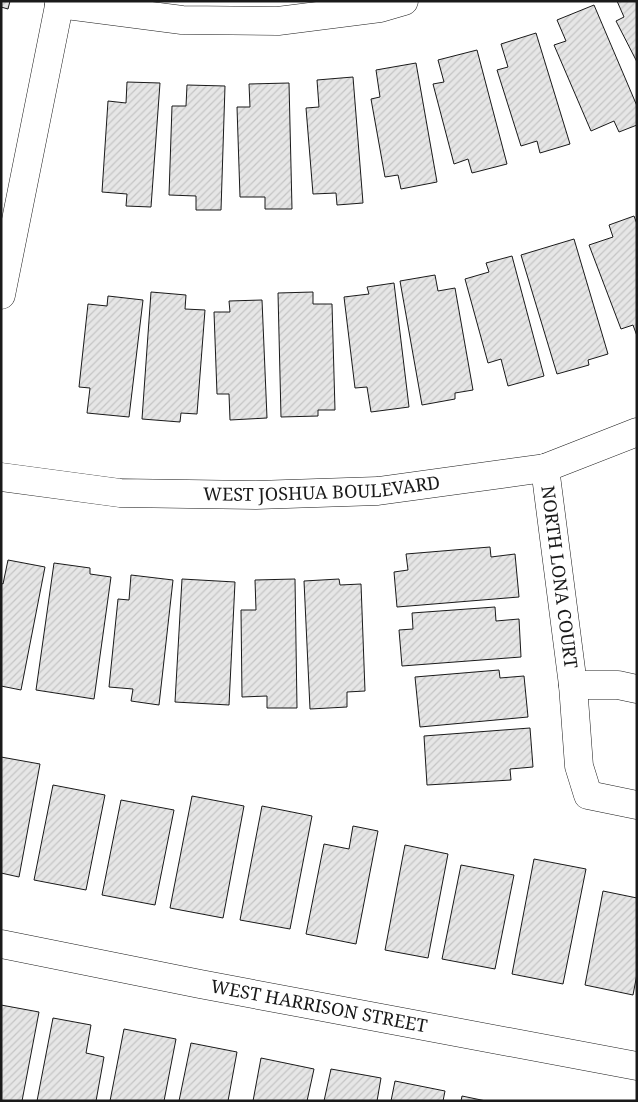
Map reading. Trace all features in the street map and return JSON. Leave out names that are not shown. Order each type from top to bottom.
[{"type":"street","points":[[1,295],[59,3],[182,20],[278,21],[380,8],[404,1]]},
{"type":"street","name":"WEST JOSHUA BOULEVARD","points":[[1,477],[120,493],[256,495],[378,491],[545,468],[637,432]]},
{"type":"street","name":"NORTH LONA COURT","points":[[545,468],[573,686],[579,766],[588,795],[637,805]]},
{"type":"street","name":"NORTH LONA COURT","points":[[573,686],[618,685],[637,689]]},
{"type":"street","name":"WEST HARRISON STREET","points":[[1,944],[200,984],[637,1066]]},
{"type":"building","points":[[1,1],[10,1],[8,9],[1,7]]},
{"type":"building","points":[[617,1],[637,1],[637,62],[616,21],[624,17]]},
{"type":"building","points":[[594,5],[637,106],[637,125],[619,132],[614,121],[591,131],[554,45],[566,41],[557,20]]},
{"type":"building","points":[[536,33],[570,144],[540,153],[537,141],[521,146],[497,70],[508,67],[501,44]]},
{"type":"building","points":[[477,50],[507,164],[472,173],[468,159],[454,164],[433,84],[444,82],[438,60]]},
{"type":"building","points":[[416,63],[437,182],[401,189],[398,175],[385,177],[371,99],[380,97],[376,70]]},
{"type":"building","points":[[353,77],[363,203],[337,205],[336,193],[313,194],[306,108],[319,107],[317,80]]},
{"type":"building","points":[[127,82],[160,83],[151,207],[126,206],[127,194],[102,192],[108,101],[126,103]]},
{"type":"building","points":[[289,83],[292,209],[265,209],[265,197],[240,197],[237,107],[250,107],[249,84]]},
{"type":"building","points":[[187,85],[225,86],[221,210],[196,210],[196,196],[169,195],[172,106],[186,106]]},
{"type":"building","points":[[634,216],[637,224],[637,336],[633,325],[621,329],[589,245],[613,237],[609,225]]},
{"type":"building","points":[[574,239],[608,354],[588,360],[589,365],[557,374],[521,255]]},
{"type":"building","points":[[512,256],[544,376],[508,386],[501,359],[488,363],[465,279],[489,272],[486,263]]},
{"type":"building","points":[[435,275],[438,291],[455,288],[473,390],[455,393],[455,399],[422,405],[400,281]]},
{"type":"building","points":[[394,283],[409,407],[371,412],[367,387],[355,388],[344,297],[369,294],[367,287]]},
{"type":"building","points":[[151,292],[186,295],[185,309],[205,310],[197,414],[181,413],[180,422],[142,419]]},
{"type":"building","points":[[313,292],[313,304],[332,304],[335,410],[318,410],[318,416],[281,417],[278,293]]},
{"type":"building","points":[[108,296],[143,300],[129,417],[87,413],[90,388],[79,387],[88,304],[107,306]]},
{"type":"building","points":[[262,300],[267,418],[230,420],[229,394],[217,394],[214,312],[230,312],[229,301]]},
{"type":"building","points":[[490,547],[491,557],[515,554],[519,597],[397,607],[394,572],[408,570],[406,554]]},
{"type":"building","points":[[8,560],[45,567],[21,690],[1,686],[1,583],[3,584]]},
{"type":"building","points":[[54,563],[90,568],[90,574],[111,577],[94,699],[36,690]]},
{"type":"building","points":[[131,575],[173,580],[159,705],[131,701],[133,689],[109,687],[118,599],[129,600]]},
{"type":"building","points":[[182,579],[235,582],[229,705],[175,702]]},
{"type":"building","points":[[295,579],[297,708],[267,708],[267,696],[242,697],[241,610],[256,610],[255,580]]},
{"type":"building","points":[[339,579],[340,585],[361,584],[365,691],[347,692],[347,707],[310,709],[304,581]]},
{"type":"building","points":[[495,607],[496,621],[519,619],[521,657],[402,666],[399,630],[413,629],[412,613]]},
{"type":"building","points":[[499,670],[500,678],[524,676],[528,717],[420,727],[415,677]]},
{"type":"building","points":[[530,728],[533,767],[510,769],[511,780],[427,785],[424,736]]},
{"type":"building","points":[[1,757],[40,764],[19,877],[1,873]]},
{"type":"building","points":[[53,785],[105,795],[86,890],[34,880]]},
{"type":"building","points":[[192,796],[244,806],[223,918],[170,908]]},
{"type":"building","points":[[121,800],[174,810],[155,905],[102,895]]},
{"type":"building","points":[[262,806],[312,816],[290,929],[240,920]]},
{"type":"building","points":[[353,826],[378,831],[356,944],[306,934],[324,844],[349,849]]},
{"type":"building","points":[[405,845],[448,854],[428,958],[385,950]]},
{"type":"building","points":[[534,859],[586,869],[563,984],[512,974]]},
{"type":"building","points":[[461,865],[514,875],[495,969],[442,959]]},
{"type":"building","points":[[603,891],[637,898],[637,974],[633,995],[585,985]]},
{"type":"building","points":[[1,1005],[39,1012],[22,1101],[1,1101]]},
{"type":"building","points":[[53,1018],[91,1025],[86,1053],[104,1057],[96,1101],[37,1101]]},
{"type":"building","points":[[124,1029],[176,1039],[164,1101],[110,1101]]},
{"type":"building","points":[[191,1043],[237,1052],[228,1101],[179,1101]]},
{"type":"building","points":[[261,1058],[314,1069],[307,1101],[253,1101]]},
{"type":"building","points":[[331,1069],[381,1078],[377,1101],[324,1101]]},
{"type":"building","points":[[395,1081],[445,1091],[443,1101],[391,1101]]},
{"type":"building","points":[[462,1096],[486,1101],[461,1101]]}]
